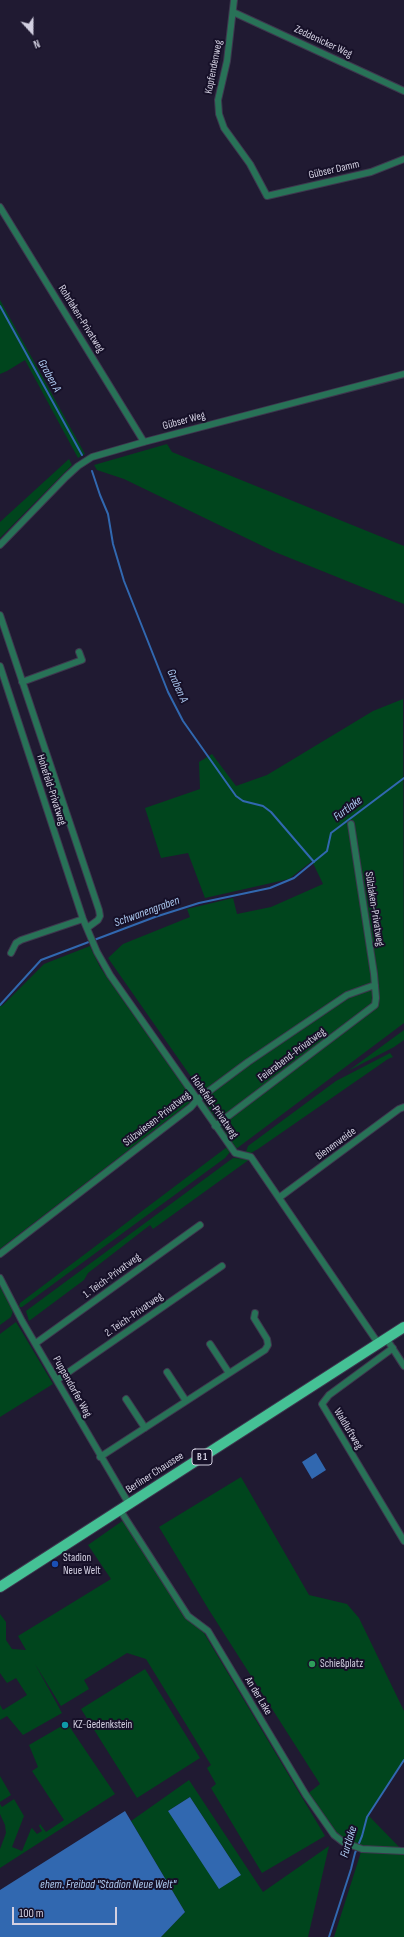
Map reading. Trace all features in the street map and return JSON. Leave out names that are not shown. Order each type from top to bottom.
[{"type":"main road","name":"Berliner Chaussee","points":[[0,1588],[404,1327]]},
{"type":"street","name":"Kopfendenweg","points":[[234,0],[227,61],[218,100],[219,114],[224,128],[250,164],[267,196]]},
{"type":"street","name":"Zeddenicker Weg","points":[[233,12],[404,91]]},
{"type":"street","name":"Gübser Damm","points":[[267,196],[371,172],[404,159]]},
{"type":"street","name":"Rohrlaken-Privatweg","points":[[0,207],[144,442]]},
{"type":"street","name":"Gübser Weg","points":[[0,545],[78,466],[103,454],[404,374]]},
{"type":"street","name":"Hohefeld-Privatweg","points":[[0,615],[99,910],[100,916],[98,920],[88,931]]},
{"type":"street","points":[[22,682],[82,660],[79,652]]},
{"type":"street","name":"Hohefeld-Privatweg","points":[[0,666],[83,919],[94,946],[110,975],[235,1153],[251,1157],[382,1341],[392,1348],[404,1366]]},
{"type":"street","name":"Sülzlaken-Privatweg","points":[[352,824],[376,998]]},
{"type":"street","points":[[11,953],[16,943],[21,940],[83,919]]},
{"type":"street","name":"Sülzwiesen-Privatweg","points":[[0,1254],[192,1107],[197,1100],[248,1062],[347,995],[374,985]]},
{"type":"street","name":"Feierabend-Privatweg","points":[[215,1126],[375,1005],[376,998]]},
{"type":"street","name":"Bienenweide","points":[[280,1197],[404,1107]]},
{"type":"street","name":"1. Teich-Privatweg","points":[[36,1343],[200,1225]]},
{"type":"street","name":"2. Teich-Privatweg","points":[[57,1380],[222,1266]]},
{"type":"street","name":"Puppendorfer Weg","points":[[0,1278],[22,1321],[100,1457],[124,1507]]},
{"type":"street","points":[[100,1457],[265,1350],[268,1345],[267,1339],[254,1318],[255,1313]]},
{"type":"street","points":[[210,1344],[229,1373]]},
{"type":"street","name":"Waldluftweg","points":[[392,1348],[329,1395],[322,1404],[404,1541]]},
{"type":"street","points":[[167,1372],[186,1401]]},
{"type":"street","points":[[126,1399],[145,1428]]},
{"type":"street","name":"An der Lake","points":[[124,1507],[188,1616],[208,1631],[306,1795],[336,1838],[347,1844],[362,1849],[404,1851]]},
{"type":"green space","points":[[0,300],[85,454],[78,458],[25,360],[0,374]]},
{"type":"green space","points":[[167,444],[172,452],[404,546],[404,604],[275,552],[124,479],[97,470],[94,465]]},
{"type":"green space","points":[[69,459],[72,465],[0,538],[0,522]]},
{"type":"green space","points":[[403,699],[404,1023],[236,1149],[204,1102],[201,1091],[108,958],[123,944],[190,917],[187,909],[233,898],[237,914],[271,907],[323,884],[312,861],[289,879],[205,898],[188,853],[161,858],[145,808],[200,789],[199,762],[212,754],[236,786],[267,775],[373,711]]},
{"type":"green space","points":[[90,946],[100,967],[193,1099],[0,1249],[0,1005],[2,1006],[44,964]]},
{"type":"green space","points":[[404,1030],[404,1040],[394,1047],[348,1071]]},
{"type":"green space","points":[[390,1053],[393,1057],[258,1149],[251,1153],[246,1152],[248,1146],[336,1081]]},
{"type":"green space","points":[[227,1147],[230,1152],[225,1158],[22,1307],[19,1307],[20,1303]]},
{"type":"green space","points":[[233,1158],[250,1159],[153,1229],[150,1225],[88,1273],[84,1280],[29,1321],[26,1311]]},
{"type":"green space","points":[[0,1286],[13,1311],[11,1317],[0,1325]]},
{"type":"green space","points":[[16,1322],[53,1384],[0,1417],[0,1334]]},
{"type":"green space","name":"Schießplatz","points":[[241,1477],[309,1595],[347,1604],[359,1618],[404,1711],[404,1760],[368,1815],[403,1851],[386,1851],[343,1842],[306,1795],[320,1784],[209,1610],[159,1527]]},
{"type":"green space","points":[[125,1519],[188,1616],[208,1631],[204,1633],[325,1836],[262,1873],[211,1788],[216,1784],[207,1768],[211,1765],[146,1659],[127,1653],[84,1680],[89,1689],[61,1706],[35,1664],[62,1713],[23,1735],[7,1716],[0,1720],[0,1705],[3,1710],[27,1695],[16,1678],[7,1683],[0,1673],[0,1614],[6,1622],[6,1640],[12,1649],[26,1650],[18,1636],[111,1579],[88,1545]]},
{"type":"green space","points":[[145,1669],[200,1758],[137,1798],[81,1709]]},
{"type":"green space","points":[[67,1723],[115,1794],[0,1868],[0,1849],[6,1833],[5,1825],[0,1814],[0,1804],[2,1807],[14,1799],[24,1816],[12,1847],[22,1851],[32,1828],[37,1834],[42,1831],[39,1826],[40,1824],[46,1832],[64,1820],[32,1771],[38,1767],[29,1745]]},
{"type":"green space","points":[[0,1776],[11,1795],[0,1802]]},
{"type":"green space","points":[[189,1780],[263,1892],[329,1846],[308,1937],[161,1937],[185,1912],[131,1821]],"holes":[[[190,1797],[241,1875],[168,1811]]]},
{"type":"green space","points":[[361,1852],[404,1853],[404,1937],[334,1937]]},
{"type":"water","points":[[316,1453],[326,1470],[312,1479],[302,1462]]},
{"type":"water","points":[[190,1797],[241,1875],[219,1889],[168,1811]]},
{"type":"water","name":"ehem. Freibad \"Stadion Neue Welt\"","points":[[125,1811],[185,1912],[161,1937],[0,1937],[0,1890]]},
{"type":"waterway","name":"Graben A","points":[[0,306],[82,455]]},
{"type":"waterway","name":"Graben A","points":[[92,471],[108,514],[113,544],[124,581],[168,692],[183,721],[236,796],[243,801],[263,806],[271,812],[314,862]]},
{"type":"waterway","name":"Schwanengraben","points":[[0,1005],[41,960],[155,917],[199,903],[270,888],[294,878],[327,851],[331,833],[404,778]]},
{"type":"waterway","name":"Furtlake","points":[[329,1937],[367,1817],[404,1760]]},
{"type":"place","name":"Stadion Neue Welt","points":[[55,1564]]},
{"type":"place","name":"Schießplatz","points":[[312,1664]]},
{"type":"place","name":"KZ-Gedenkstein","points":[[65,1725]]}]
